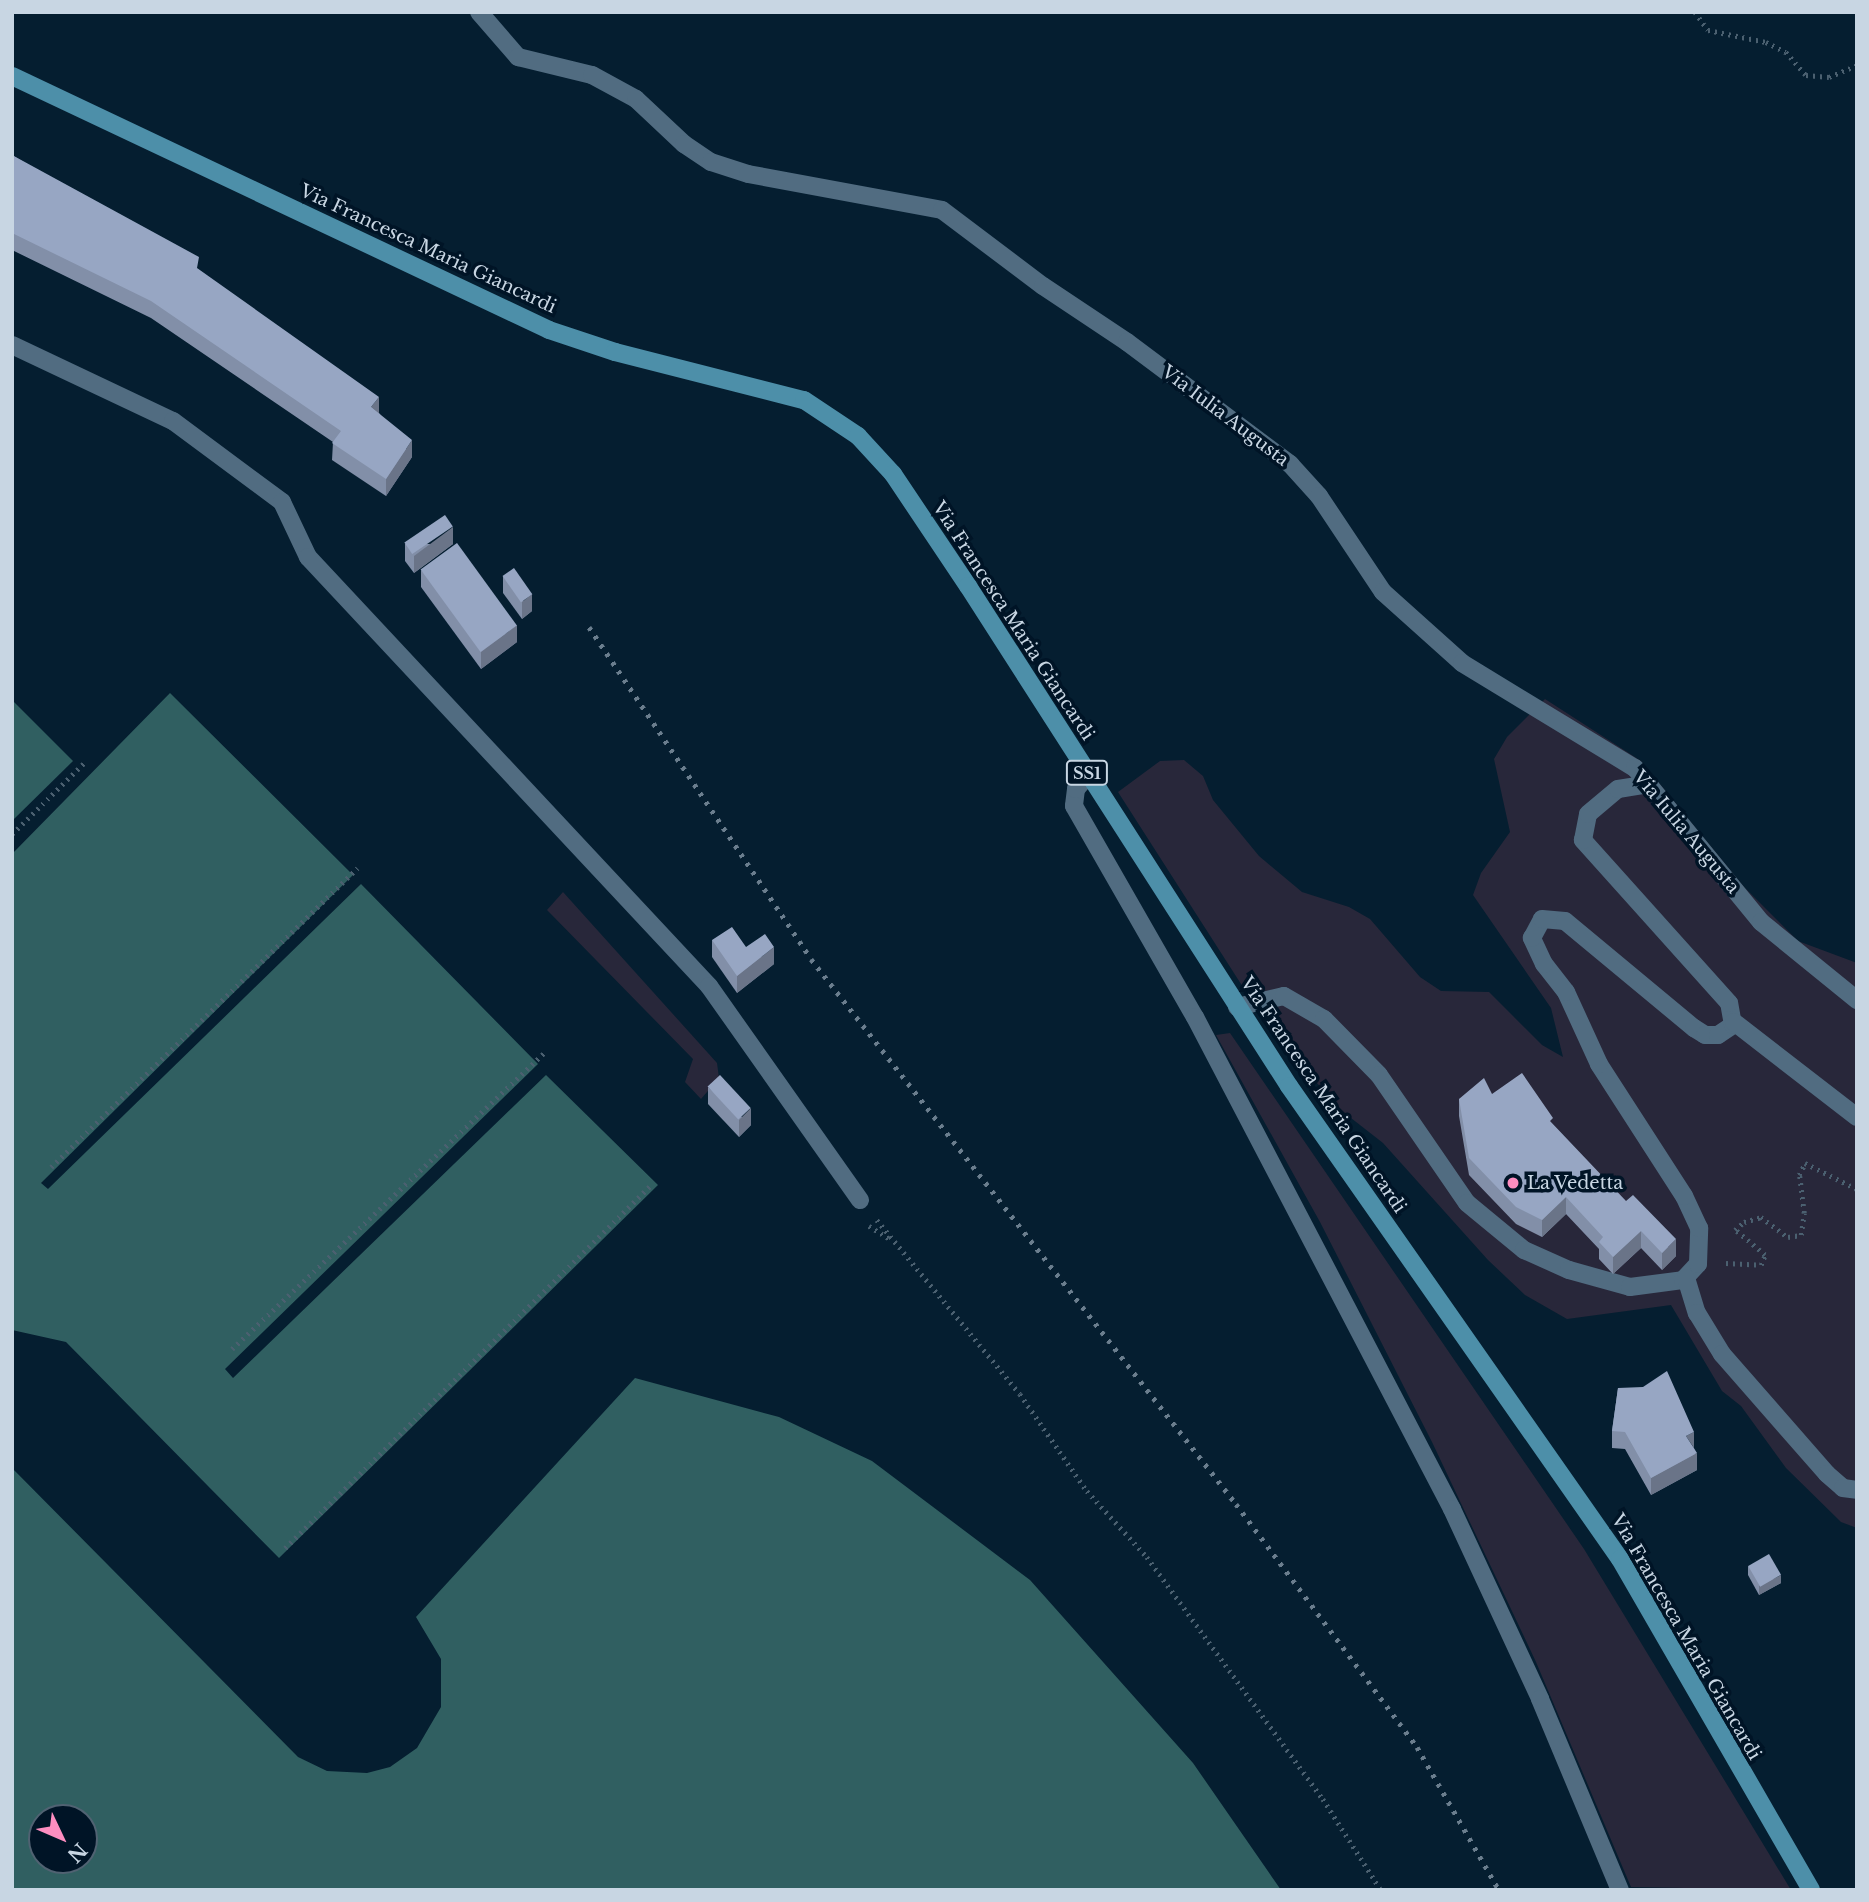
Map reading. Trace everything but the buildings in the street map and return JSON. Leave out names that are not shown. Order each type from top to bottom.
[{"type":"main road","name":"Via Francesca Maria Giancardi","points":[[12,76],[549,330],[615,352],[804,400],[831,415],[858,436],[893,474],[1082,782],[1620,1559],[1811,1890]]},
{"type":"street","name":"Via Iulia Augusta","points":[[479,12],[508,51],[518,57],[592,75],[636,99],[684,144],[711,162],[748,174],[942,210],[1290,464],[1319,496],[1383,592],[1462,663],[1627,763],[1650,783],[1761,922],[1857,1000]]},
{"type":"street","points":[[12,345],[173,421],[282,502],[308,558],[709,986],[860,1200]]},
{"type":"street","points":[[1082,782],[1074,806],[1195,1017],[1451,1509],[1540,1699],[1620,1890]]},
{"type":"street","points":[[1650,783],[1618,789],[1588,814],[1583,840],[1729,1003],[1734,1022],[1857,1117]]},
{"type":"street","points":[[1237,1007],[1284,996],[1324,1019],[1379,1075],[1467,1203],[1524,1250],[1569,1270],[1630,1287],[1660,1286],[1686,1278],[1700,1256],[1694,1217],[1599,1064],[1566,992],[1534,944],[1533,930],[1550,916],[1565,921],[1673,1014],[1705,1035],[1722,1033],[1734,1022]]},
{"type":"street","points":[[1686,1278],[1692,1298],[1722,1354],[1827,1474],[1843,1488],[1857,1490]]},
{"type":"path","points":[[1695,12],[1708,30],[1766,42],[1786,52],[1805,75],[1829,78],[1857,65]]},
{"type":"path","points":[[12,834],[84,763]]},
{"type":"path","points":[[51,1167],[357,868]]},
{"type":"path","points":[[232,1349],[545,1052]]},
{"type":"path","points":[[1692,1298],[1723,1291],[1726,1263],[1760,1265],[1765,1255],[1735,1230],[1744,1222],[1761,1217],[1788,1237],[1801,1235],[1804,1213],[1799,1175],[1804,1163],[1857,1189]]},
{"type":"path","points":[[285,1548],[652,1184]]},
{"type":"path","points":[[860,1200],[1020,1394],[1087,1491],[1147,1557],[1323,1799],[1381,1890]]},
{"type":"shaded area","points":[[170,693],[353,875],[41,1183],[48,1189],[361,884],[538,1064],[225,1369],[233,1378],[546,1075],[658,1185],[279,1558],[66,1342],[12,1330],[12,854]]},
{"type":"shaded area","name":"La Vedetta","points":[[1545,699],[1641,761],[1744,887],[1798,941],[1857,963],[1857,1528],[1841,1522],[1786,1468],[1741,1406],[1722,1391],[1671,1305],[1567,1319],[1525,1295],[1488,1260],[1383,1143],[1342,1111],[1273,1034],[1118,792],[1160,761],[1184,760],[1203,776],[1213,800],[1259,856],[1302,892],[1349,907],[1370,919],[1420,977],[1441,991],[1489,992],[1542,1045],[1563,1057],[1551,1008],[1473,895],[1481,873],[1510,832],[1494,759],[1507,737]]},
{"type":"shaded area","points":[[12,700],[73,761],[12,821]]},
{"type":"shaded area","points":[[563,892],[717,1063],[719,1078],[701,1099],[685,1082],[693,1059],[547,910]]},
{"type":"shaded area","points":[[1230,1033],[1584,1549],[1791,1890],[1631,1887],[1536,1662],[1432,1442],[1320,1222],[1216,1035]]},
{"type":"shaded area","points":[[635,1378],[779,1417],[872,1461],[1030,1580],[1193,1763],[1281,1890],[12,1890],[12,1468],[298,1757],[327,1771],[367,1773],[390,1767],[417,1748],[441,1707],[441,1659],[416,1617]]},
{"type":"railway","points":[[589,627],[811,959],[1236,1504],[1417,1747],[1499,1890]]},
{"type":"place","name":"La Vedetta","points":[[1513,1183]]}]
